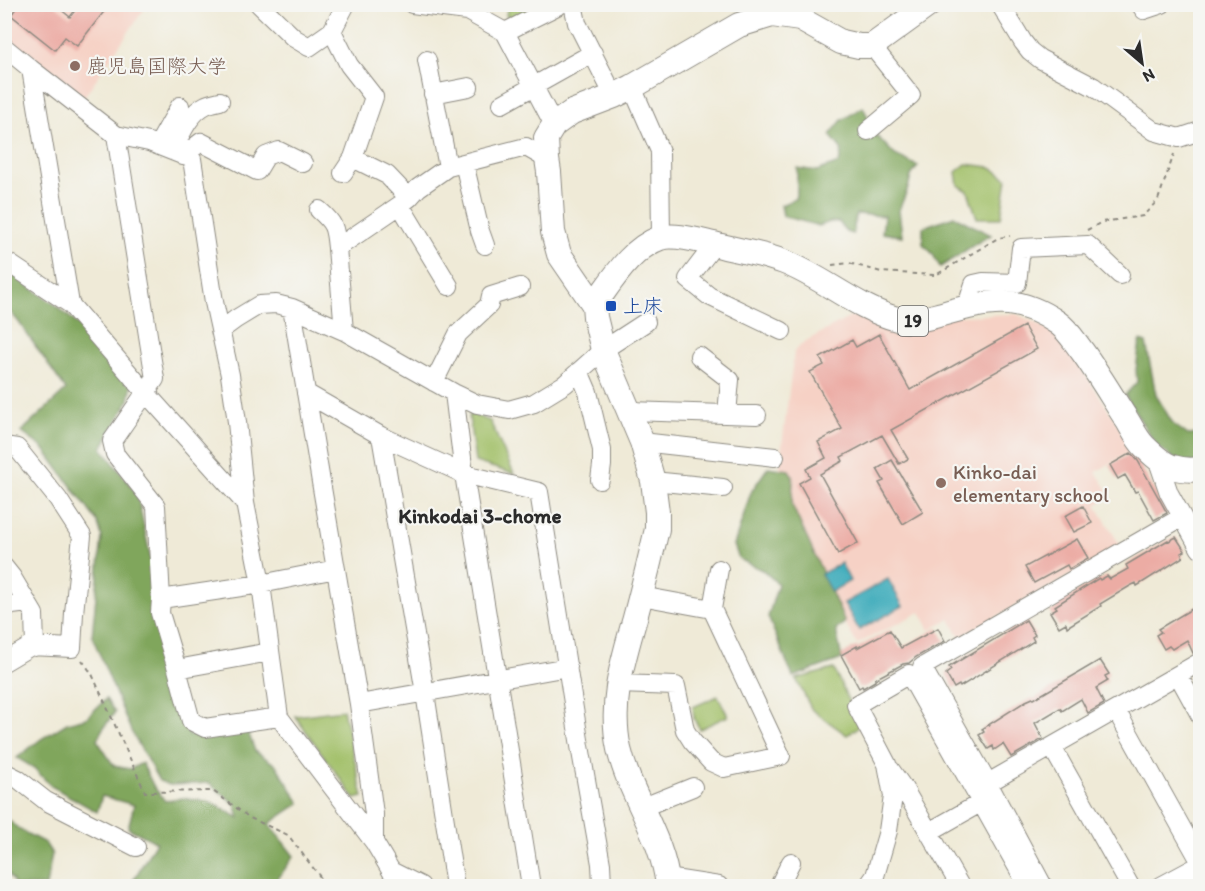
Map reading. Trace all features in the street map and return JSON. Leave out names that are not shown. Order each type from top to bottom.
[{"type":"main road","points":[[668,882],[661,853],[625,770],[615,710],[618,684],[657,529],[653,481],[642,442],[603,350],[594,305],[559,254],[553,232],[546,138],[554,125],[572,112],[623,92],[739,25],[772,15],[801,19],[841,42],[872,46],[930,4]]},
{"type":"main road","name":"19","points":[[661,238],[679,237],[698,240],[783,261],[872,310],[897,319],[923,320],[972,306],[997,302],[1022,305],[1038,311],[1061,325],[1088,359],[1142,444],[1157,458],[1172,467],[1200,469]]},
{"type":"main road","points":[[594,305],[619,271],[638,251],[661,238]]},
{"type":"street","points":[[259,4],[294,39],[309,47],[332,31],[346,4]]},
{"type":"street","points":[[412,4],[468,8],[506,33],[554,125]]},
{"type":"street","points":[[506,33],[561,4]]},
{"type":"street","points":[[573,4],[577,23],[593,53],[623,92],[660,151],[661,238]]},
{"type":"street","points":[[1000,4],[1023,42],[1040,59],[1094,87],[1154,131],[1179,138],[1200,131]]},
{"type":"street","points":[[1140,4],[1144,10],[1162,4]]},
{"type":"street","points":[[332,31],[349,65],[374,97],[348,166],[387,175],[405,201],[449,286]]},
{"type":"street","points":[[4,46],[116,135],[149,142],[192,159],[214,302],[237,422],[245,503],[261,584],[279,717],[374,842],[400,886]]},
{"type":"street","points":[[868,131],[911,95],[872,46]]},
{"type":"street","points":[[502,104],[593,53]]},
{"type":"street","points":[[427,60],[433,94],[485,244]]},
{"type":"street","points":[[31,69],[70,304]]},
{"type":"street","points":[[433,94],[469,87]]},
{"type":"street","points":[[171,151],[189,120],[198,110],[207,104],[220,101]]},
{"type":"street","points":[[171,151],[180,106]]},
{"type":"street","points":[[116,135],[155,379],[112,441],[115,454],[156,506],[161,598],[159,613],[191,721],[205,728],[279,717]]},
{"type":"street","points":[[171,151],[201,142],[257,171],[266,156],[279,151],[303,163]]},
{"type":"street","points":[[337,248],[405,201],[418,188],[456,165],[526,147],[547,159]]},
{"type":"street","points":[[319,210],[331,220],[335,231],[344,331]]},
{"type":"street","points":[[714,245],[688,279],[709,296],[782,331]]},
{"type":"street","points":[[972,306],[970,296],[974,284],[1017,283],[1021,248],[1088,245],[1120,275]]},
{"type":"street","points":[[4,260],[70,304],[245,503]]},
{"type":"street","points":[[434,382],[458,334],[489,305],[491,296],[520,287]]},
{"type":"street","points":[[221,330],[259,305],[276,304],[292,308],[344,331],[477,404],[509,410],[534,404],[565,384],[603,350],[646,322]]},
{"type":"street","points":[[292,308],[359,704],[374,813],[374,842]]},
{"type":"street","points":[[699,356],[730,380],[727,414]]},
{"type":"street","points":[[579,371],[588,392],[602,450],[600,480]]},
{"type":"street","points":[[306,393],[381,436],[464,474],[539,492],[601,864],[602,884],[598,886]]},
{"type":"street","points":[[454,393],[464,474],[531,886]]},
{"type":"street","points":[[629,411],[757,415]]},
{"type":"street","points":[[381,436],[455,886]]},
{"type":"street","points":[[642,442],[775,457]]},
{"type":"street","points":[[4,446],[17,448],[58,499],[82,536],[72,648],[31,646],[4,662]]},
{"type":"street","points":[[1157,458],[1169,493],[1200,549]]},
{"type":"street","points":[[653,481],[723,488]]},
{"type":"street","points":[[1043,886],[922,667],[1182,516]]},
{"type":"street","points":[[4,567],[34,614],[34,647]]},
{"type":"street","points":[[161,598],[261,584],[336,569]]},
{"type":"street","points":[[618,684],[676,686],[685,730],[711,762],[724,768],[781,756],[712,609],[719,569]]},
{"type":"street","points":[[640,596],[712,609]]},
{"type":"street","points":[[4,606],[28,603]]},
{"type":"street","points":[[177,669],[270,652]]},
{"type":"street","points":[[988,783],[1200,662]]},
{"type":"street","points":[[359,704],[568,667]]},
{"type":"street","points":[[960,886],[887,764],[856,705],[909,674],[1028,886]]},
{"type":"street","points":[[1178,675],[1200,715]]},
{"type":"street","points":[[1116,710],[1200,863],[1161,886]]},
{"type":"street","points":[[1052,747],[1130,886]]},
{"type":"street","points":[[875,883],[888,831],[893,796],[887,764]]},
{"type":"street","points":[[4,772],[18,779],[46,801],[136,847]]},
{"type":"street","points":[[641,808],[693,787]]},
{"type":"street","points":[[929,832],[982,802]]},
{"type":"street","points":[[779,886],[791,862]]},
{"type":"street","points":[[391,870],[421,886]]},
{"type":"street","points":[[668,882],[718,886]]},
{"type":"path","points":[[72,648],[92,674],[145,792],[213,791],[250,818],[288,835],[327,886]]},
{"type":"shaded area","name":"鹿児島国際大学","points":[[4,5],[147,5],[84,97],[5,35]]},
{"type":"shaded area","name":"Kinko-dai elementary school","points":[[860,312],[963,316],[1016,314],[1058,333],[1134,449],[1096,472],[1111,495],[1096,505],[1121,547],[960,637],[950,619],[930,630],[920,612],[857,644],[815,573],[775,519],[794,352],[804,342]]},
{"type":"green space","points":[[508,5],[537,5],[512,21],[506,15]]},
{"type":"green space","points":[[863,107],[877,136],[895,155],[918,166],[911,176],[899,210],[902,236],[882,233],[884,216],[856,214],[853,234],[846,232],[839,222],[819,226],[783,216],[781,205],[795,199],[797,168],[817,171],[839,163],[842,150],[830,135],[842,120]]},
{"type":"green space","points":[[966,164],[990,167],[1007,178],[1001,218],[977,218],[968,191],[958,185],[956,172]]},
{"type":"green space","points":[[954,216],[991,235],[940,267],[932,253],[923,244],[923,227]]},
{"type":"green space","points":[[4,269],[57,306],[133,378],[129,400],[102,448],[137,494],[153,569],[155,615],[189,736],[246,726],[255,751],[276,765],[300,803],[269,824],[294,856],[275,886],[130,886],[156,842],[128,828],[134,805],[102,796],[97,812],[51,786],[34,768],[17,758],[41,739],[67,723],[86,718],[106,699],[115,712],[97,740],[114,766],[130,769],[142,763],[154,787],[165,801],[182,798],[211,802],[239,818],[235,804],[209,783],[170,785],[159,781],[131,731],[92,636],[102,537],[97,521],[43,448],[21,432],[66,390],[5,306]]},
{"type":"green space","points":[[1140,341],[1146,343],[1156,395],[1173,424],[1188,435],[1200,434],[1200,463],[1180,463],[1158,447],[1125,395],[1137,382],[1136,370]]},
{"type":"green space","points":[[471,414],[490,421],[514,474],[475,462],[469,417]]},
{"type":"green space","points":[[768,467],[789,470],[793,477],[792,505],[845,622],[836,630],[842,659],[793,677],[768,617],[778,584],[764,571],[739,559],[734,545],[751,492]]},
{"type":"green space","points":[[834,669],[860,726],[847,735],[812,710],[796,679]]},
{"type":"green space","points":[[718,696],[728,716],[700,729],[694,719],[693,707]]},
{"type":"green space","points":[[343,710],[363,797],[355,799],[295,716]]},
{"type":"green space","points":[[4,816],[20,830],[45,843],[52,854],[46,886],[16,886],[5,869]]},
{"type":"water","points":[[841,563],[850,581],[831,592],[821,574]]},
{"type":"water","points":[[888,579],[903,606],[859,630],[844,603]]},
{"type":"building","points":[[19,4],[54,4],[70,17],[80,4],[110,4],[77,46],[65,37],[55,50],[11,15]]},
{"type":"building","points":[[1024,326],[1037,349],[891,430],[908,459],[899,464],[882,435],[841,457],[843,461],[820,474],[858,543],[838,554],[799,483],[810,477],[806,469],[826,458],[818,442],[842,429],[810,372],[824,365],[820,358],[852,340],[856,347],[879,334],[910,390]]},
{"type":"building","points":[[1131,453],[1138,461],[1167,513],[1154,520],[1138,491],[1135,492],[1125,475],[1118,479],[1110,465]]},
{"type":"building","points":[[892,460],[923,512],[903,524],[879,483],[884,481],[877,469]]},
{"type":"building","points":[[1083,506],[1092,523],[1074,532],[1065,516]]},
{"type":"building","points":[[1176,537],[1185,551],[1181,553],[1183,557],[1137,586],[1136,583],[1100,604],[1101,606],[1067,627],[1066,623],[1059,627],[1050,612],[1057,608],[1055,606],[1099,578],[1100,580],[1107,576],[1110,579],[1128,569],[1126,565]]},
{"type":"building","points":[[1077,539],[1088,558],[1069,569],[1067,565],[1034,583],[1025,567]]},
{"type":"building","points":[[1200,604],[1200,651],[1193,653],[1187,640],[1172,649],[1169,646],[1164,649],[1156,635],[1161,632],[1158,629]]},
{"type":"building","points":[[1026,620],[1035,635],[1032,637],[1034,641],[960,687],[959,685],[954,688],[946,674],[951,670],[949,667]]},
{"type":"building","points":[[938,628],[945,641],[909,663],[875,679],[863,688],[862,686],[859,688],[841,655],[890,630],[901,648]]},
{"type":"building","points":[[1100,660],[1109,674],[1105,676],[1108,681],[1096,688],[1104,704],[1088,713],[1081,699],[1062,711],[1060,708],[1035,723],[1043,739],[1011,757],[1003,744],[994,750],[993,746],[988,749],[979,735],[984,732],[982,729],[1026,701],[1034,699]]},
{"type":"place","name":"鹿児島国際大学","points":[[75,66]]},
{"type":"place","name":"上床","points":[[611,306]]},
{"type":"place","name":"Kinko-dai elementary school","points":[[941,483]]},
{"type":"district","name":"Kinkodai 3-chome","points":[[480,516]]}]
